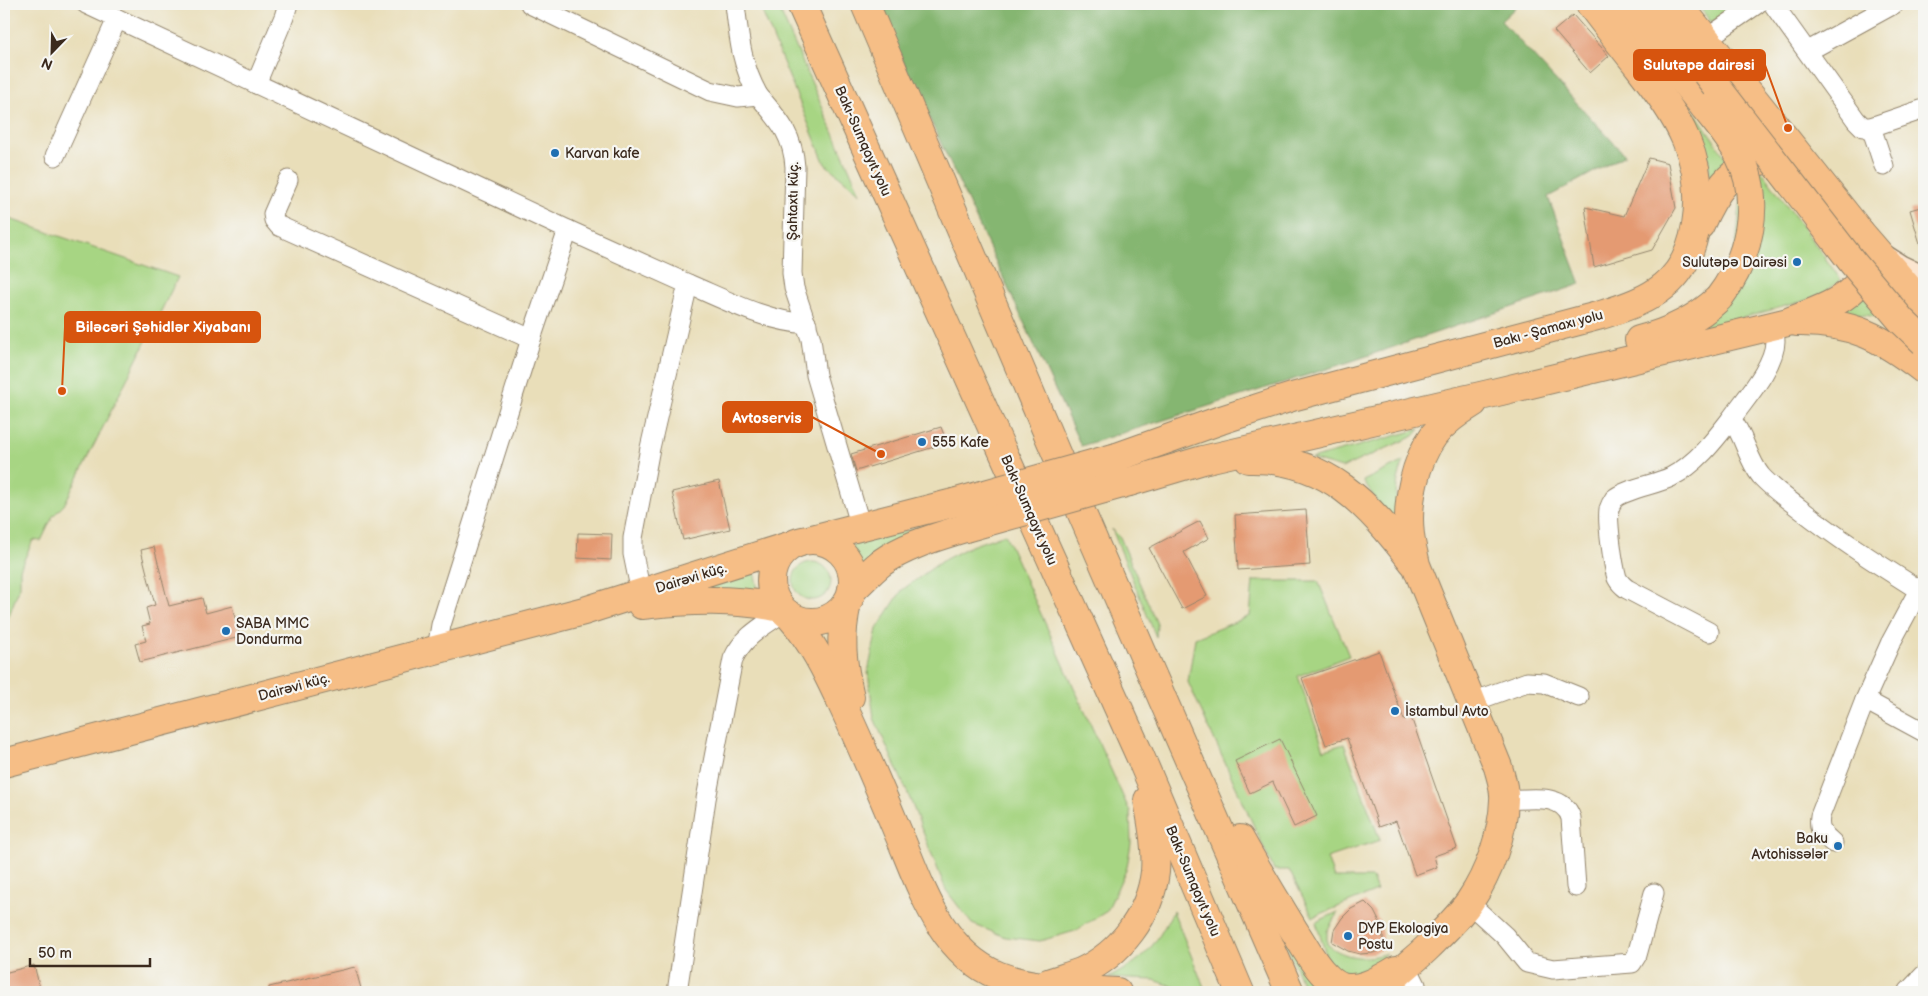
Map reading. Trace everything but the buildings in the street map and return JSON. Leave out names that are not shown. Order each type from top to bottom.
[{"type":"main road","name":"Bakı-Sumqayıt yolu","points":[[801,4],[1140,756],[1240,992]]},
{"type":"main road","points":[[865,4],[1078,507],[1290,992]]},
{"type":"main road","name":"Bakı - Şamaxı yolu","points":[[961,515],[1221,420],[1292,397],[1602,315],[1628,307],[1663,288],[1677,274],[1687,259],[1694,241],[1698,216],[1698,181],[1694,161],[1687,140],[1674,115],[1660,94],[1590,4]]},
{"type":"main road","points":[[1203,460],[1225,447],[1282,427],[1668,332],[1690,321],[1719,298],[1728,286],[1745,249],[1752,214],[1747,177],[1740,157],[1729,139],[1622,4]]},
{"type":"main road","points":[[1649,4],[1706,73],[1853,263],[1901,320],[1924,342]]},
{"type":"main road","points":[[1678,4],[1860,232],[1924,306]]},
{"type":"main road","points":[[1694,241],[1716,193],[1739,169],[1753,162],[1770,159],[1785,161],[1803,170],[1822,185]]},
{"type":"main road","points":[[785,611],[801,621],[814,622],[826,620],[838,613],[850,597],[882,563],[920,543],[961,515],[1129,482],[1203,460],[1780,324],[1834,304],[1852,291],[1859,283],[1867,264],[1868,253],[1860,232]]},
{"type":"main road","points":[[1780,324],[1821,322],[1856,329],[1887,344],[1924,370]]},
{"type":"main road","points":[[1924,336],[1919,342],[1917,356],[1924,370]]},
{"type":"main road","points":[[1382,992],[1406,965],[1426,949],[1469,903],[1486,872],[1498,836],[1504,800],[1498,766],[1416,566],[1410,534],[1410,498],[1419,465],[1427,445],[1454,414],[1489,394]]},
{"type":"main road","points":[[1203,460],[1262,459],[1290,462],[1332,480],[1354,495],[1368,508],[1416,566]]},
{"type":"main road","name":"Dairəvi küç.","points":[[4,763],[584,611],[801,542],[861,527],[961,515]]},
{"type":"main road","points":[[860,743],[842,660],[841,633],[853,577],[849,564],[842,553],[831,545],[818,541],[801,542],[784,552],[774,566],[772,588],[775,598],[811,642],[860,743],[930,908],[950,937],[972,960],[996,975],[1015,981],[1042,985],[1117,992]]},
{"type":"main road","name":"Dairəvi küç.","points":[[584,611],[706,600],[728,600],[785,611]]},
{"type":"main road","points":[[1167,711],[1267,886],[1325,976],[1343,987],[1354,988],[1369,984],[1406,965]]},
{"type":"main road","points":[[1042,985],[1082,971],[1113,952],[1137,924],[1145,906],[1155,871],[1155,848],[1140,756]]},
{"type":"street","points":[[256,84],[288,4]]},
{"type":"street","points":[[530,4],[710,91],[738,97],[758,95]]},
{"type":"street","name":"Şahtaxtı küç.","points":[[735,4],[742,57],[748,78],[758,95],[786,132],[794,149],[792,273],[794,288],[807,324],[816,375],[861,527]]},
{"type":"street","points":[[1706,39],[1757,4]]},
{"type":"street","points":[[1773,4],[1856,120],[1864,127],[1871,127],[1924,109]]},
{"type":"street","points":[[1808,51],[1894,4]]},
{"type":"street","points":[[91,5],[117,19],[568,230],[688,284],[769,318],[789,323],[807,324]]},
{"type":"street","points":[[55,156],[117,19]]},
{"type":"street","points":[[1871,127],[1884,166]]},
{"type":"street","points":[[288,180],[273,214],[274,220],[279,226],[531,339]]},
{"type":"street","points":[[437,649],[441,625],[531,339],[568,230]]},
{"type":"street","points":[[1880,256],[1924,280]]},
{"type":"street","points":[[641,593],[634,561],[633,538],[650,448],[688,284]]},
{"type":"street","points":[[1856,329],[1896,326],[1924,317]]},
{"type":"street","points":[[1708,632],[1627,589],[1618,580],[1614,563],[1609,507],[1620,495],[1673,476],[1697,458],[1715,440],[1764,371],[1772,354],[1780,324]]},
{"type":"street","points":[[1731,419],[1744,440],[1752,463],[1762,476],[1835,536],[1921,592],[1890,644],[1865,700],[1820,816],[1819,825],[1822,833],[1833,843]]},
{"type":"street","points":[[677,992],[706,799],[733,659],[739,646],[748,636],[785,611]]},
{"type":"street","points":[[1472,702],[1528,682],[1544,683],[1579,697]]},
{"type":"street","points":[[1865,700],[1924,732]]},
{"type":"street","points":[[1504,800],[1547,799],[1560,802],[1569,810],[1576,886]]},
{"type":"street","points":[[1469,903],[1505,936],[1527,964],[1553,969],[1632,963],[1637,955],[1654,893]]},
{"type":"street","points":[[1406,965],[1416,985],[1417,992]]},
{"type":"street","points":[[1908,992],[1924,975]]},
{"type":"green space","points":[[759,4],[777,4],[860,193],[825,164]]},
{"type":"green space","points":[[878,4],[1519,4],[1501,21],[1625,155],[1548,197],[1581,284],[1349,362],[1081,446]]},
{"type":"green space","points":[[1697,4],[1742,4],[1711,22]]},
{"type":"green space","points":[[1694,111],[1730,164],[1710,184],[1706,147]]},
{"type":"green space","points":[[1746,149],[1841,280],[1825,292],[1807,300],[1691,332],[1730,298]]},
{"type":"green space","points":[[4,217],[178,277],[64,505],[53,516],[41,541],[33,540],[20,569],[20,586],[4,629]]},
{"type":"green space","points":[[1867,290],[1888,318],[1837,312]]},
{"type":"green space","points":[[1420,429],[1414,436],[1342,468],[1311,459]]},
{"type":"green space","points":[[1404,461],[1396,490],[1401,536],[1363,481]]},
{"type":"green space","points":[[932,524],[904,536],[859,573],[852,545]]},
{"type":"green space","points":[[1112,529],[1120,537],[1157,624],[1156,637]]},
{"type":"green space","points":[[1005,534],[1130,812],[1131,843],[1127,867],[1107,911],[1075,931],[1040,941],[1006,937],[972,924],[946,890],[908,794],[874,718],[868,672],[877,629],[902,590],[942,561],[971,546]]},
{"type":"green space","points":[[812,562],[825,568],[831,581],[825,594],[812,600],[799,594],[793,581],[799,568]]},
{"type":"green space","points":[[754,571],[759,595],[656,596]]},
{"type":"green space","points":[[1253,581],[1318,581],[1349,656],[1298,676],[1324,750],[1344,744],[1380,840],[1327,858],[1334,878],[1372,878],[1377,891],[1313,917],[1289,870],[1274,870],[1188,682],[1195,638],[1250,616]]},
{"type":"green space","points":[[1265,897],[1329,992],[1306,992]]},
{"type":"green space","points":[[1173,911],[1206,992],[1189,992],[1154,980],[1108,978],[1131,965],[1147,951],[1160,934]]},
{"type":"green space","points":[[1338,912],[1327,931],[1327,944],[1341,953],[1356,957],[1371,957],[1387,953],[1361,977],[1347,977],[1329,965],[1316,922]]},
{"type":"place","name":"Sulutəpə dairəsi","points":[[1788,128]]},
{"type":"place","name":"Karvan kafe","points":[[555,153]]},
{"type":"place","name":"Sulutəpə Dairəsi","points":[[1797,262]]},
{"type":"place","name":"Biləcəri Şəhidlər Xiyabanı","points":[[62,391]]},
{"type":"place","name":"555 Kafe","points":[[922,442]]},
{"type":"place","name":"Avtoservis","points":[[881,454]]},
{"type":"place","name":"SABA MMC Dondurma","points":[[226,631]]},
{"type":"place","name":"İstambul Avto","points":[[1395,711]]},
{"type":"place","name":"Baku Avtohissələr","points":[[1838,846]]},
{"type":"place","name":"DYP Ekologiya Postu","points":[[1348,936]]}]
